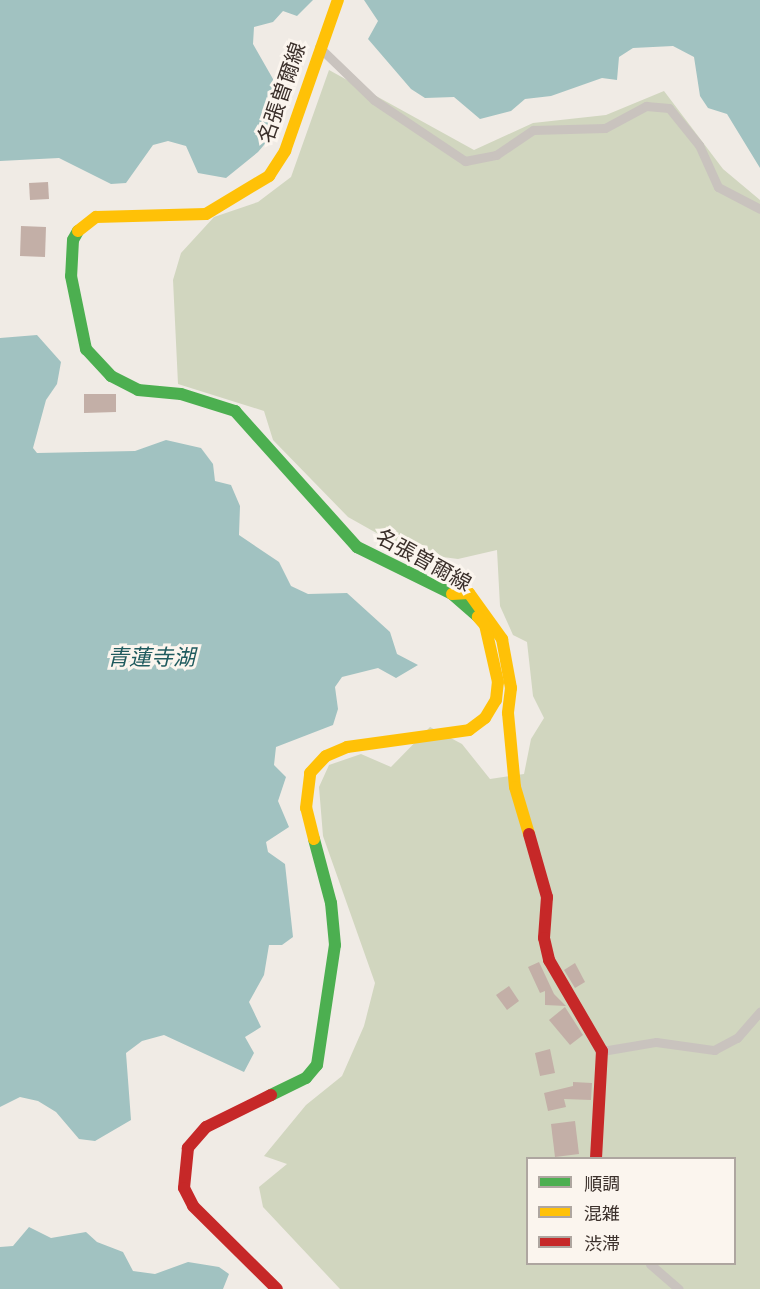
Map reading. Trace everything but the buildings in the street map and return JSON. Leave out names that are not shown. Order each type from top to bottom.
[{"type":"main road","name":"名張曽爾線","points":[[277,1289],[193,1206],[184,1188],[188,1148],[206,1127],[306,1078],[317,1065],[335,945],[331,903],[306,808],[310,773],[326,756],[347,747],[469,730],[486,718],[496,700],[498,682],[485,624],[452,594],[357,547],[235,411],[181,394],[138,390],[111,376],[86,349],[74,311],[73,240],[81,226],[96,217],[116,214],[206,214],[250,191],[268,176],[285,151],[319,46],[336,5]]},
{"type":"main road","points":[[452,594],[469,593],[476,599],[494,621],[502,639],[511,688],[508,713],[515,787],[547,897],[544,938],[549,960],[602,1051],[596,1157]]},
{"type":"street","points":[[319,46],[374,100],[465,161],[496,155],[533,130],[605,128],[646,106],[669,108],[699,145],[718,187],[760,209]]},
{"type":"street","points":[[602,1051],[656,1042],[714,1050],[737,1038],[760,1012]]},
{"type":"street","points":[[652,1265],[679,1289]]},
{"type":"green space","points":[[329,70],[474,150],[533,123],[606,115],[664,91],[723,169],[760,200],[760,1289],[340,1289],[263,1207],[259,1187],[287,1164],[264,1156],[306,1105],[342,1076],[364,1026],[375,983],[323,836],[319,787],[329,765],[361,754],[391,767],[430,727],[462,744],[490,779],[524,774],[531,739],[544,718],[533,696],[527,642],[513,635],[500,606],[497,550],[458,559],[412,553],[348,517],[273,440],[264,411],[178,384],[173,280],[181,253],[214,217],[258,202],[291,177]]},
{"type":"water","points":[[0,0],[313,0],[297,16],[283,11],[273,22],[254,27],[253,44],[273,79],[281,125],[258,152],[226,178],[198,173],[186,146],[168,141],[153,145],[126,183],[111,184],[59,158],[0,161]]},
{"type":"water","points":[[364,0],[760,0],[760,168],[727,114],[708,108],[700,96],[694,57],[673,46],[633,48],[619,57],[617,80],[602,78],[551,96],[525,99],[511,111],[480,119],[454,97],[425,98],[411,89],[368,39],[378,21]]},
{"type":"water","name":"青蓮寺湖","points":[[37,335],[61,362],[57,384],[46,400],[33,448],[37,453],[135,451],[166,440],[201,448],[213,464],[215,481],[231,485],[240,506],[239,535],[279,562],[291,586],[308,594],[347,593],[390,632],[397,654],[418,665],[396,678],[378,668],[342,677],[335,687],[338,709],[333,725],[276,747],[274,765],[286,777],[278,801],[289,827],[266,842],[268,852],[285,864],[293,937],[282,945],[269,945],[264,975],[249,1002],[261,1027],[245,1037],[254,1053],[244,1072],[164,1035],[142,1041],[126,1053],[131,1120],[95,1141],[79,1139],[56,1112],[38,1101],[20,1097],[0,1107],[0,338]]},
{"type":"water","points":[[29,1227],[51,1238],[86,1232],[97,1242],[123,1252],[133,1271],[155,1274],[188,1262],[219,1267],[229,1274],[223,1289],[0,1289],[0,1247],[13,1246]]},
{"type":"traffic: fast","points":[[78,231],[73,240],[71,276],[86,349],[111,376],[138,390],[181,394],[235,411],[357,547],[452,594],[478,617]]},
{"type":"traffic: fast","points":[[271,1095],[306,1078],[317,1065],[335,945],[331,903],[314,839]]},
{"type":"traffic: slow","points":[[78,231],[96,217],[206,214],[269,176],[285,151],[338,0]]},
{"type":"traffic: slow","points":[[452,594],[469,593],[502,639],[511,688],[508,713],[515,787],[529,834]]},
{"type":"traffic: slow","points":[[314,839],[306,808],[310,773],[326,756],[347,747],[469,730],[485,718],[496,700],[498,682],[485,625],[478,617]]},
{"type":"traffic: jam","points":[[529,834],[547,897],[544,938],[549,960],[602,1051],[596,1157]]},
{"type":"traffic: jam","points":[[271,1095],[206,1127],[188,1148],[184,1188],[193,1206],[277,1289]]}]
